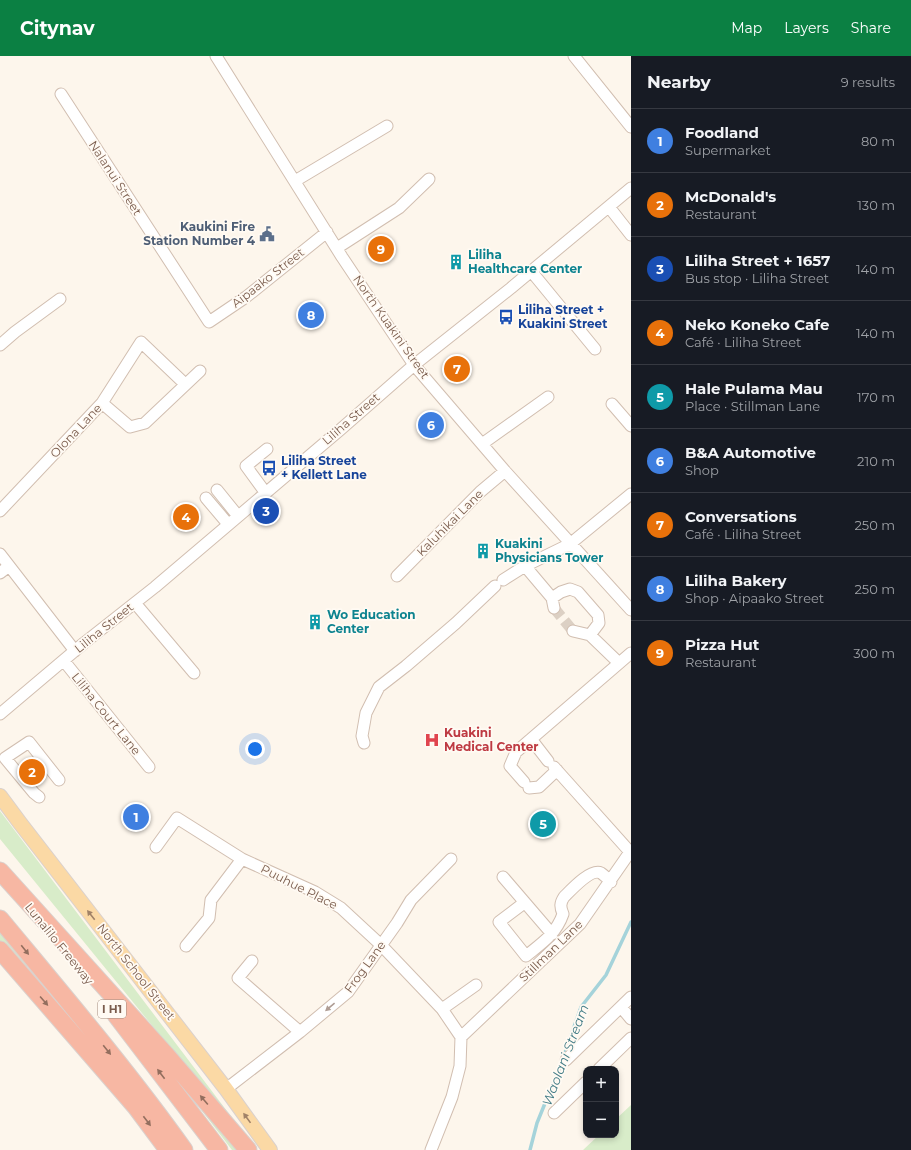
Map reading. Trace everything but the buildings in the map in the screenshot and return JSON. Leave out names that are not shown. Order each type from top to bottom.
[{"type":"highway","name":"Lunalilo Freeway","points":[[0,871],[97,989],[219,1150]]},
{"type":"highway","points":[[0,871],[167,1056],[248,1150]]},
{"type":"highway","name":"I H1","points":[[0,919],[125,1072],[160,1116],[184,1150]]},
{"type":"highway","points":[[0,950],[136,1107],[168,1150]]},
{"type":"main road","name":"North School Street","points":[[0,796],[226,1089],[270,1150]]},
{"type":"street","name":"North Kuakini Street","points":[[216,56],[326,232],[414,365],[505,471],[631,610]]},
{"type":"street","points":[[574,56],[631,127]]},
{"type":"street","name":"Nalanui Street","points":[[61,94],[209,322]]},
{"type":"street","points":[[295,181],[386,126]]},
{"type":"street","points":[[337,248],[399,208],[430,179]]},
{"type":"street","name":"Liliha Street","points":[[0,714],[135,603],[341,429],[414,365],[631,188]]},
{"type":"street","points":[[609,207],[631,235]]},
{"type":"street","name":"Aipaako Street","points":[[209,322],[246,297],[326,232]]},
{"type":"street","points":[[531,271],[595,349]]},
{"type":"street","points":[[0,345],[60,299]]},
{"type":"street","name":"Olona Lane","points":[[0,511],[102,403],[141,342],[185,384]]},
{"type":"street","points":[[102,403],[130,427],[145,423],[200,371]]},
{"type":"street","points":[[482,444],[548,397]]},
{"type":"street","points":[[612,404],[631,426]]},
{"type":"street","points":[[265,492],[246,466],[267,449]]},
{"type":"street","name":"Kaluhikai Lane","points":[[397,576],[480,492],[505,471]]},
{"type":"street","points":[[217,490],[238,516]]},
{"type":"street","points":[[364,743],[362,736],[366,713],[379,688],[456,623],[499,583],[525,566],[570,544],[631,494]]},
{"type":"street","points":[[206,498],[228,524]]},
{"type":"street","points":[[0,554],[75,652]]},
{"type":"street","points":[[0,573],[9,566]]},
{"type":"street","points":[[525,566],[553,603],[561,592],[570,589],[578,592],[598,615],[599,623],[590,635]]},
{"type":"street","points":[[135,603],[194,673]]},
{"type":"street","points":[[573,631],[590,635],[619,663]]},
{"type":"street","points":[[553,766],[539,787],[526,785],[510,766],[516,752],[631,653]]},
{"type":"street","name":"Liliha Court Lane","points":[[64,661],[149,767]]},
{"type":"street","name":"Stillman Lane","points":[[461,1037],[580,924],[611,882],[630,852],[553,766],[531,739]]},
{"type":"street","points":[[39,797],[5,758],[29,742],[59,780]]},
{"type":"street","name":"Puuhue Place","points":[[156,847],[177,818],[242,859],[315,892],[341,908],[381,945],[442,1009],[461,1037]]},
{"type":"street","points":[[186,946],[209,918],[211,900],[242,859]]},
{"type":"street","name":"Frog Lane","points":[[226,1089],[300,1032],[348,992],[411,900],[451,859]]},
{"type":"street","points":[[580,924],[563,914],[560,907],[561,900],[589,874],[595,872],[600,873],[611,882]]},
{"type":"street","points":[[503,877],[552,934]]},
{"type":"street","points":[[524,902],[499,922],[526,956],[552,934],[560,923],[563,914]]},
{"type":"street","points":[[252,960],[238,978],[300,1032]]},
{"type":"street","points":[[442,1009],[476,985]]},
{"type":"street","points":[[566,1060],[631,997]]},
{"type":"street","points":[[621,1007],[631,1019]]},
{"type":"street","points":[[431,1150],[452,1097],[460,1066],[461,1037]]},
{"type":"street","points":[[602,1066],[631,1038]]},
{"type":"street","points":[[554,1113],[583,1085]]},
{"type":"green space","points":[[0,811],[236,1123],[234,1126],[0,839]]},
{"type":"green space","points":[[0,930],[28,966],[26,968],[0,941]]},
{"type":"green space","points":[[166,1064],[242,1150],[232,1150]]},
{"type":"green space","points":[[631,1105],[631,1150],[583,1150],[596,1138],[619,1138],[619,1116]]},
{"type":"waterway","name":"Waolani Stream","points":[[530,1150],[537,1123],[561,1064],[581,1007],[606,975],[631,922]]},
{"type":"tunnel","points":[[554,608],[573,631]]},
{"type":"place","name":"Kaukini Fire Station Number 4","points":[[267,234]]},
{"type":"place","name":"Pizza Hut","points":[[381,249]]},
{"type":"place","name":"Liliha Healthcare Center","points":[[456,262]]},
{"type":"place","name":"Liliha Bakery","points":[[311,315]]},
{"type":"place","name":"Liliha Street + Kuakini Street","points":[[506,317]]},
{"type":"place","name":"Conversations","points":[[457,369]]},
{"type":"place","name":"B&A Automotive","points":[[431,425]]},
{"type":"place","name":"Liliha Street + Kellett Lane","points":[[269,468]]},
{"type":"place","name":"Liliha Street + 1657","points":[[266,511]]},
{"type":"place","name":"Neko Koneko Cafe","points":[[186,517]]},
{"type":"place","name":"Kuakini Physicians Tower","points":[[483,551]]},
{"type":"place","name":"Wo Education Center","points":[[315,622]]},
{"type":"place","name":"Kuakini Medical Center","points":[[432,740]]},
{"type":"place","name":"McDonald's","points":[[32,772]]},
{"type":"place","name":"Foodland","points":[[136,817]]},
{"type":"place","name":"Hale Pulama Mau","points":[[543,824]]}]
